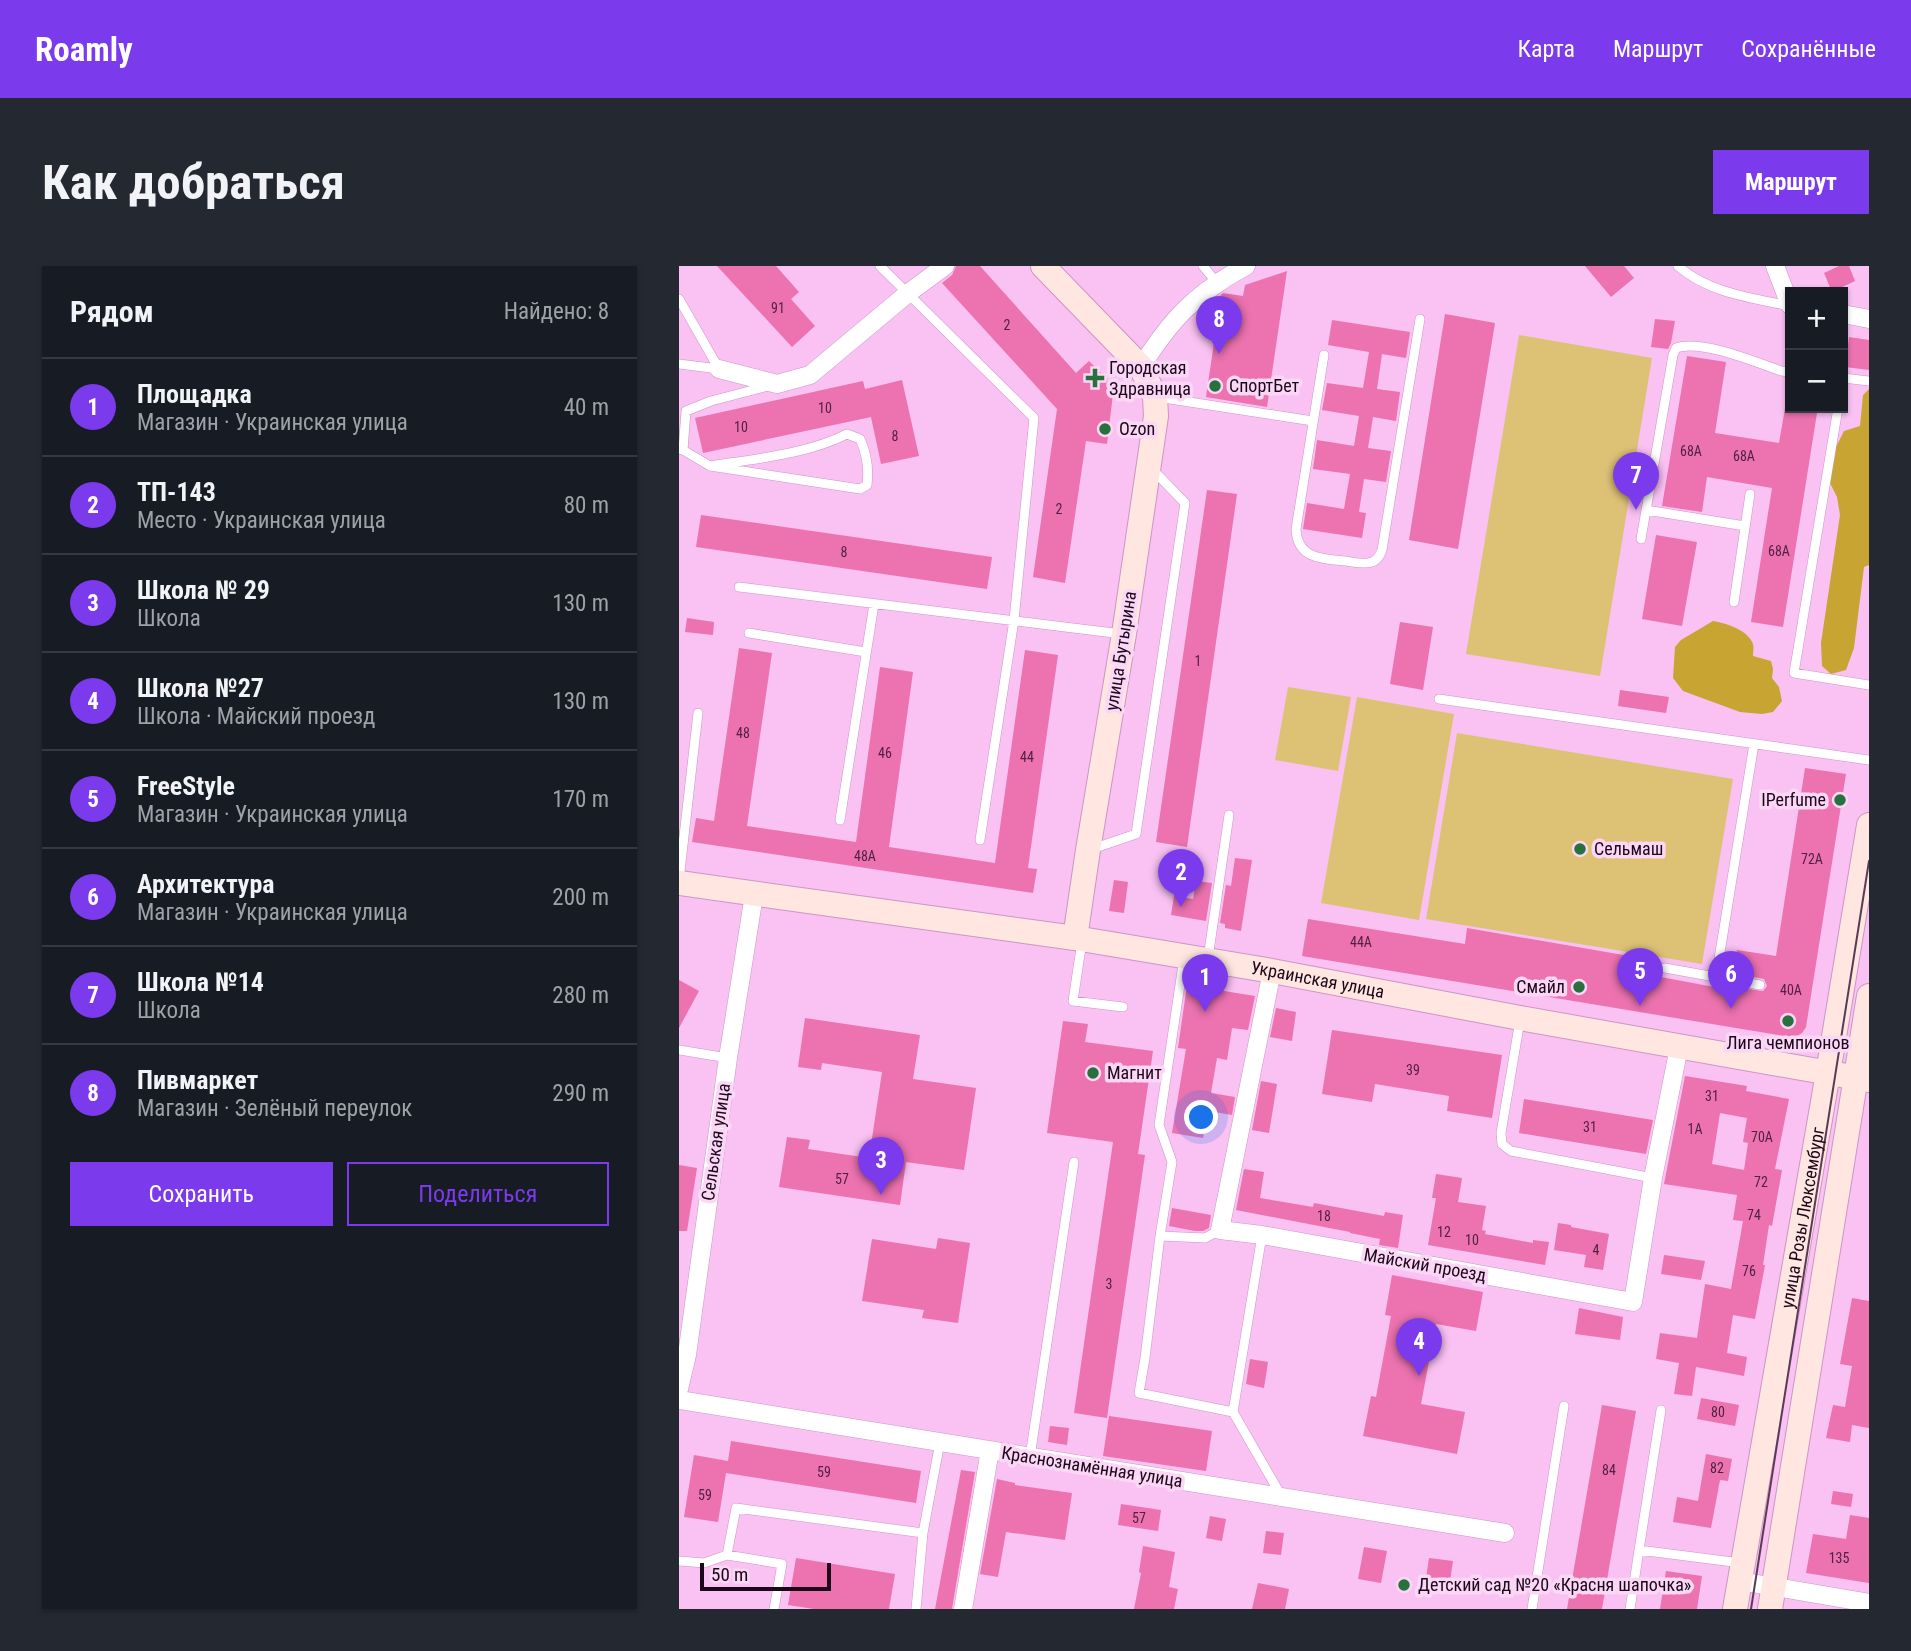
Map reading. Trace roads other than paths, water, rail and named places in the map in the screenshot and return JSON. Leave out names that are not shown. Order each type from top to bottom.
[{"type":"street","points":[[719,369],[777,384],[810,375],[945,266]]},
{"type":"street","name":"улица Бутырина","points":[[1043,266],[1141,367],[1155,397],[1155,433],[1087,850],[1078,938]]},
{"type":"street","points":[[1141,367],[1178,315],[1198,296],[1246,266]]},
{"type":"street","points":[[1775,266],[1785,292]]},
{"type":"street","points":[[1848,315],[1869,318]]},
{"type":"street","name":"улица Розы Люксембург","points":[[1735,1609],[1869,825]]},
{"type":"street","name":"Украинская улица","points":[[679,883],[1078,938],[1863,1079]]},
{"type":"street","name":"Сельская улица","points":[[679,1389],[754,895]]},
{"type":"street","points":[[1220,1230],[1272,971]]},
{"type":"street","name":"улица Розы Люксембург","points":[[1772,1598],[1863,1079],[1869,996]]},
{"type":"street","name":"Майский проезд","points":[[1220,1230],[1262,1235],[1633,1302],[1653,1178],[1679,1047]]},
{"type":"street","name":"Краснознамённая улица","points":[[679,1400],[1505,1533]]},
{"type":"street","points":[[963,1609],[991,1450]]},
{"type":"street","points":[[1741,1572],[1772,1598],[1869,1603]]},
{"type":"lane","points":[[880,266],[1034,418],[1014,620],[980,840]]},
{"type":"lane","points":[[1203,266],[1217,283]]},
{"type":"lane","points":[[1678,266],[1716,288],[1785,304]]},
{"type":"lane","points":[[679,299],[719,369]]},
{"type":"lane","points":[[1324,355],[1296,529],[1297,539],[1300,547],[1315,557],[1373,562],[1382,550],[1420,319]]},
{"type":"lane","points":[[1641,539],[1673,355],[1677,348],[1684,346],[1728,352],[1785,371]]},
{"type":"lane","points":[[679,364],[719,369]]},
{"type":"lane","points":[[1848,379],[1869,381]]},
{"type":"lane","points":[[710,466],[792,452],[847,434],[860,439],[865,449],[867,485],[860,489],[710,466],[681,450],[686,411],[711,401],[777,384]]},
{"type":"lane","points":[[1155,397],[1313,421]]},
{"type":"lane","points":[[1837,413],[1794,673],[1869,685]]},
{"type":"lane","points":[[1087,850],[1136,834],[1185,503],[1149,466]]},
{"type":"lane","points":[[1734,601],[1750,495]]},
{"type":"lane","points":[[1646,510],[1745,526]]},
{"type":"lane","points":[[740,587],[1124,634]]},
{"type":"lane","points":[[840,820],[874,604]]},
{"type":"lane","points":[[749,633],[866,652]]},
{"type":"lane","points":[[1439,699],[1869,760]]},
{"type":"lane","points":[[679,883],[698,713]]},
{"type":"lane","points":[[1716,977],[1754,744]]},
{"type":"lane","points":[[1229,815],[1159,1125],[1172,1163],[1139,1393],[1233,1412]]},
{"type":"lane","points":[[1078,938],[1073,1001],[1123,1007]]},
{"type":"lane","points":[[1665,968],[1760,985]]},
{"type":"lane","points":[[1520,1018],[1501,1133],[1502,1144],[1511,1151],[1653,1178]]},
{"type":"lane","points":[[679,1050],[728,1058]]},
{"type":"lane","points":[[1030,1457],[1075,1163]]},
{"type":"lane","points":[[1160,1236],[1205,1238],[1220,1230]]},
{"type":"lane","points":[[1262,1235],[1233,1412],[1282,1498]]},
{"type":"lane","points":[[1532,1609],[1564,1406]]},
{"type":"lane","points":[[1630,1609],[1661,1410]]},
{"type":"lane","points":[[916,1609],[923,1533],[940,1442]]},
{"type":"lane","points":[[727,1555],[736,1508],[923,1533]]},
{"type":"lane","points":[[1639,1550],[1741,1572]]},
{"type":"lane","points":[[679,1561],[704,1563],[727,1555],[782,1564],[774,1609]]},
{"type":"tram line","points":[[1751,1609],[1869,861]]},
{"type":"place","name":"Пивмаркет","points":[[1219,354]]},
{"type":"place","name":"Городская Здравница","points":[[1095,378]]},
{"type":"place","name":"СпортБет","points":[[1215,386]]},
{"type":"place","name":"Ozon","points":[[1105,429]]},
{"type":"place","name":"Школа №14","points":[[1636,510]]},
{"type":"place","name":"IPerfume","points":[[1840,800]]},
{"type":"place","name":"Сельмаш","points":[[1580,849]]},
{"type":"place","name":"ТП-143","points":[[1181,907]]},
{"type":"place","name":"Смайл","points":[[1579,987]]},
{"type":"place","name":"FreeStyle","points":[[1640,1006]]},
{"type":"place","name":"Архитектура","points":[[1731,1009]]},
{"type":"place","name":"Площадка","points":[[1205,1012]]},
{"type":"place","name":"Лига чемпионов","points":[[1788,1021]]},
{"type":"place","name":"Магнит","points":[[1093,1073]]},
{"type":"place","name":"Школа № 29","points":[[881,1195]]},
{"type":"place","name":"Школа №27","points":[[1419,1376]]},
{"type":"place","name":"Детский сад №20 «Красня шапочка»","points":[[1404,1585]]}]
